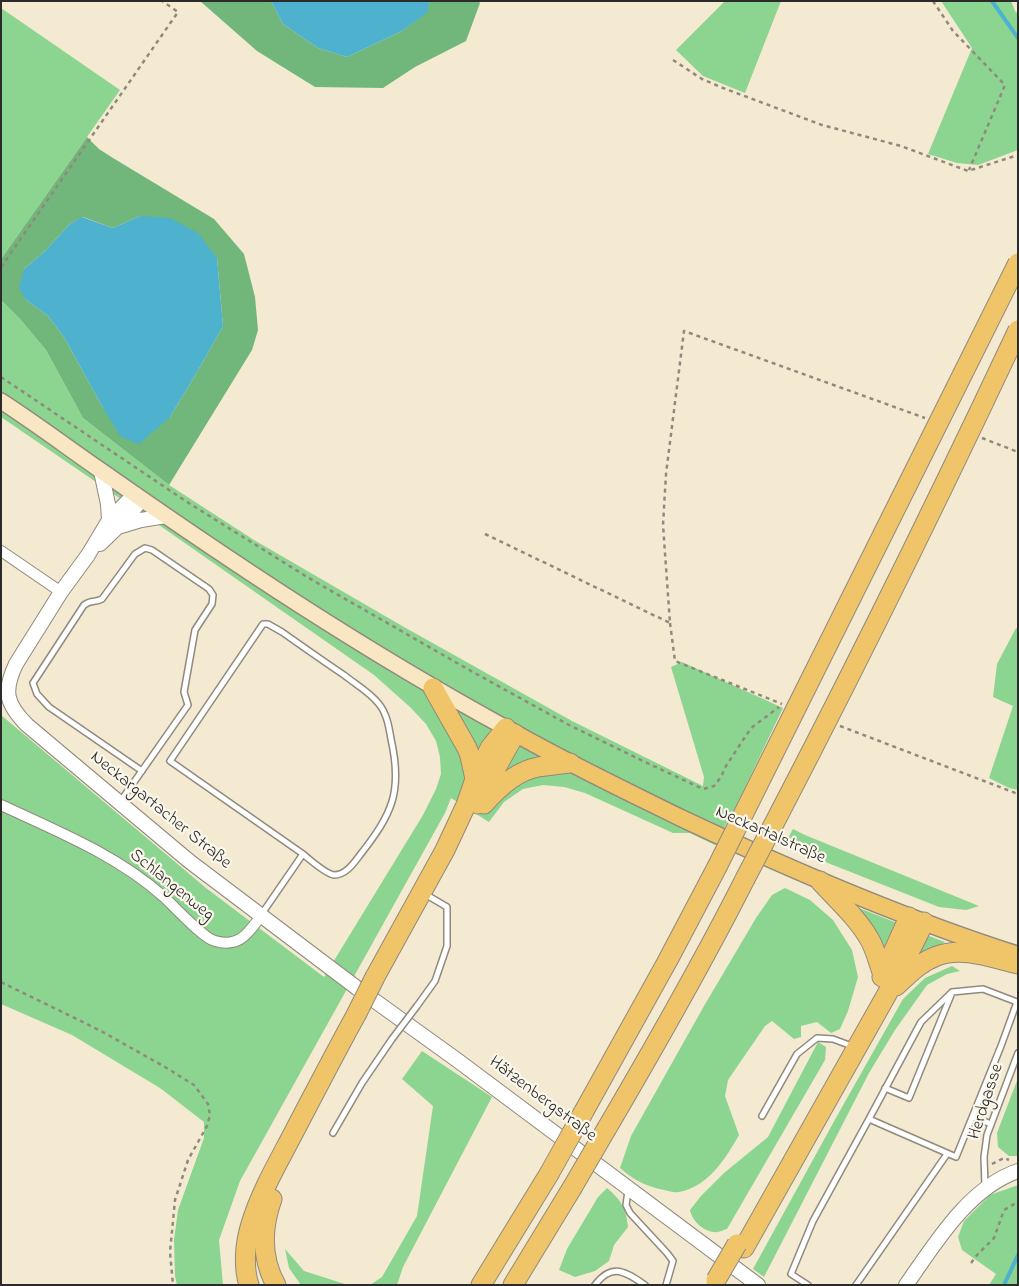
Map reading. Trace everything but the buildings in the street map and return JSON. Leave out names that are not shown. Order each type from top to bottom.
[{"type":"highway","points":[[474,1285],[486,1277],[549,1174],[668,960],[717,867],[1018,263]]},
{"type":"highway","points":[[513,1285],[607,1128],[714,940],[892,591],[1018,330]]},
{"type":"highway","points":[[433,688],[467,748],[475,779]]},
{"type":"highway","points":[[276,1285],[267,1264],[264,1228],[277,1184],[288,1158],[445,850],[490,748],[510,731]]},
{"type":"highway","points":[[379,979],[430,897],[472,819],[510,731]]},
{"type":"highway","points":[[472,819],[494,792],[512,778],[536,767],[570,764]]},
{"type":"highway","points":[[820,881],[864,930],[871,942],[883,975]]},
{"type":"highway","points":[[741,1246],[867,1011],[883,975],[917,919]]},
{"type":"highway","points":[[719,1283],[888,994],[916,940],[917,919]]},
{"type":"highway","points":[[888,994],[917,967],[938,955],[957,952],[968,953],[1018,964]]},
{"type":"highway","points":[[249,1285],[246,1246],[250,1225],[257,1207],[273,1172],[359,1017]]},
{"type":"main road","points":[[1,401],[166,516],[305,609],[433,688],[510,731]]},
{"type":"main road","name":"Neckartalstraße","points":[[510,731],[570,764],[713,833],[820,881],[975,941],[1018,955]]},
{"type":"street","points":[[101,471],[113,524]]},
{"type":"street","points":[[5,698],[16,664],[61,592],[113,524],[139,497]]},
{"type":"street","points":[[113,524],[166,516]]},
{"type":"street","points":[[1,551],[61,592]]},
{"type":"street","name":"Neckargartacher Straße","points":[[5,698],[26,724],[189,862],[303,948]]},
{"type":"street","name":"Schlangenweg","points":[[1,805],[78,841],[136,874],[213,941],[222,943],[241,939],[248,934],[261,916]]},
{"type":"street","name":"Hätzenbergstraße","points":[[303,948],[457,1060],[758,1285]]},
{"type":"street","points":[[906,1285],[965,1207],[985,1189],[1001,1179],[1014,1166]]},
{"type":"lane","points":[[120,803],[188,705],[184,692],[195,630],[212,604],[213,595],[209,589],[152,550],[144,548],[135,554],[102,600],[90,600],[84,605],[33,683],[37,694],[49,707],[142,771]]},
{"type":"lane","points":[[263,624],[268,624],[282,632],[364,690],[379,703],[387,718],[392,743],[396,772],[395,792],[390,809],[376,834],[350,867],[337,875],[330,874],[303,854],[170,761],[263,624]]},
{"type":"lane","points":[[261,916],[303,854]]},
{"type":"lane","points":[[333,1134],[362,1083],[435,980],[447,946],[447,907],[430,897]]},
{"type":"lane","points":[[808,1285],[791,1274],[813,1221],[921,1022],[952,992],[983,989],[1017,1002],[956,1157],[869,1120]]},
{"type":"lane","points":[[885,1088],[909,1098],[952,992]]},
{"type":"lane","points":[[762,1116],[797,1054],[803,1049],[818,1038],[833,1039],[849,1044]]},
{"type":"lane","name":"Herdgasse","points":[[985,1189],[984,1157],[987,1135],[1018,1053]]},
{"type":"lane","points":[[973,1117],[991,1124]]},
{"type":"lane","points":[[856,1285],[947,1154]]},
{"type":"lane","points":[[629,1188],[626,1204],[630,1213],[673,1262],[666,1285]]},
{"type":"lane","points":[[594,1285],[600,1278],[614,1271],[625,1272],[645,1285]]},
{"type":"path","points":[[1,267],[178,12],[162,1]]},
{"type":"path","points":[[933,1],[953,31],[1005,85],[968,171]]},
{"type":"path","points":[[673,60],[702,79],[723,88],[822,125],[901,146],[968,171],[1018,155]]},
{"type":"path","points":[[1,376],[184,500],[307,577],[569,725],[704,789],[714,786],[721,778],[751,728],[782,704],[675,661],[670,623],[663,525],[666,474],[684,331],[930,420]]},
{"type":"path","points":[[485,534],[670,623]]},
{"type":"path","points":[[834,723],[1018,794]]},
{"type":"path","points":[[1,982],[101,1031],[164,1066],[194,1085],[208,1104],[210,1115],[207,1126],[188,1160],[175,1200],[170,1252],[173,1285]]},
{"type":"path","points":[[984,1168],[1004,1158],[1014,1166]]},
{"type":"path","points":[[971,1263],[994,1238],[1004,1210],[1018,1202]]},
{"type":"green space","points":[[200,1],[271,1],[283,24],[318,48],[347,57],[402,31],[426,13],[430,1],[478,1],[480,3],[466,41],[415,67],[383,88],[315,87],[257,51]]},
{"type":"green space","points":[[725,1],[781,1],[745,93],[703,76],[676,50]]},
{"type":"green space","points":[[941,1],[1011,1],[1016,13],[1018,11],[1018,150],[978,165],[957,163],[928,154],[972,48]]},
{"type":"green space","points":[[1,8],[120,90],[1,259]]},
{"type":"green space","points":[[87,137],[99,149],[214,219],[244,254],[255,297],[258,330],[252,350],[169,485],[83,418],[46,350],[1,300],[1,259]],"holes":[[[140,216],[217,258],[223,326],[170,417],[103,408],[64,337],[48,316],[25,299],[24,269],[44,252],[70,224],[83,217],[113,228]]]},
{"type":"green space","points":[[1,300],[46,350],[83,418],[169,485],[254,540],[572,721],[703,786],[704,777],[671,667],[682,662],[783,708],[715,845],[690,833],[673,833],[585,793],[564,787],[543,785],[523,789],[504,802],[489,822],[451,798],[445,813],[240,1181],[219,1240],[223,1285],[177,1285],[175,1276],[174,1240],[178,1210],[204,1138],[204,1122],[160,1088],[72,1035],[1,1004],[1,715],[206,888],[324,977],[423,815],[441,774],[440,757],[436,741],[426,724],[374,675],[1,417]]},
{"type":"green space","points":[[1016,628],[1018,629],[1018,790],[1009,788],[989,778],[1013,706],[993,697],[997,664]]},
{"type":"green space","points":[[793,829],[979,906],[966,910],[939,907],[790,848],[786,842]]},
{"type":"green space","points":[[785,888],[810,900],[833,920],[852,950],[858,977],[848,1011],[840,1029],[831,1033],[817,1022],[801,1026],[801,1037],[794,1039],[772,1021],[765,1026],[728,1080],[725,1096],[739,1135],[722,1162],[699,1184],[679,1192],[651,1187],[640,1182],[620,1168],[631,1136],[756,918],[772,895]]},
{"type":"green space","points":[[859,909],[897,923],[885,952]]},
{"type":"green space","points":[[924,934],[945,942],[908,965]]},
{"type":"green space","points":[[952,966],[960,971],[947,974],[927,985],[895,1030],[869,1073],[764,1277],[753,1269],[903,999],[925,978]]},
{"type":"green space","points":[[818,1042],[826,1047],[825,1060],[727,1229],[716,1232],[702,1228],[693,1218],[690,1210],[724,1173],[768,1137]]},
{"type":"green space","points":[[422,1051],[492,1097],[403,1267],[397,1285],[370,1285],[382,1277],[417,1216],[433,1106],[402,1079]]},
{"type":"green space","points":[[1018,1078],[1018,1156],[1009,1156],[998,1147],[997,1133]]},
{"type":"green space","points":[[1018,1185],[1018,1285],[989,1285],[996,1274],[962,1250],[958,1237],[964,1221],[990,1195]]},
{"type":"green space","points":[[607,1188],[622,1205],[628,1227],[614,1245],[609,1261],[595,1271],[575,1277],[559,1270],[567,1249],[598,1197]]},
{"type":"green space","points":[[285,1249],[304,1271],[348,1285],[301,1285],[289,1268]]},
{"type":"water","points":[[271,1],[430,1],[427,13],[402,31],[347,57],[318,48],[283,24]]},
{"type":"water","points":[[140,216],[170,218],[198,233],[217,258],[223,326],[170,417],[139,444],[121,437],[64,337],[48,316],[25,299],[19,287],[24,269],[44,252],[70,224],[82,217],[113,228]]},
{"type":"waterway","points":[[992,1],[1018,38]]},
{"type":"waterway","points":[[1004,1285],[1018,1255]]}]
